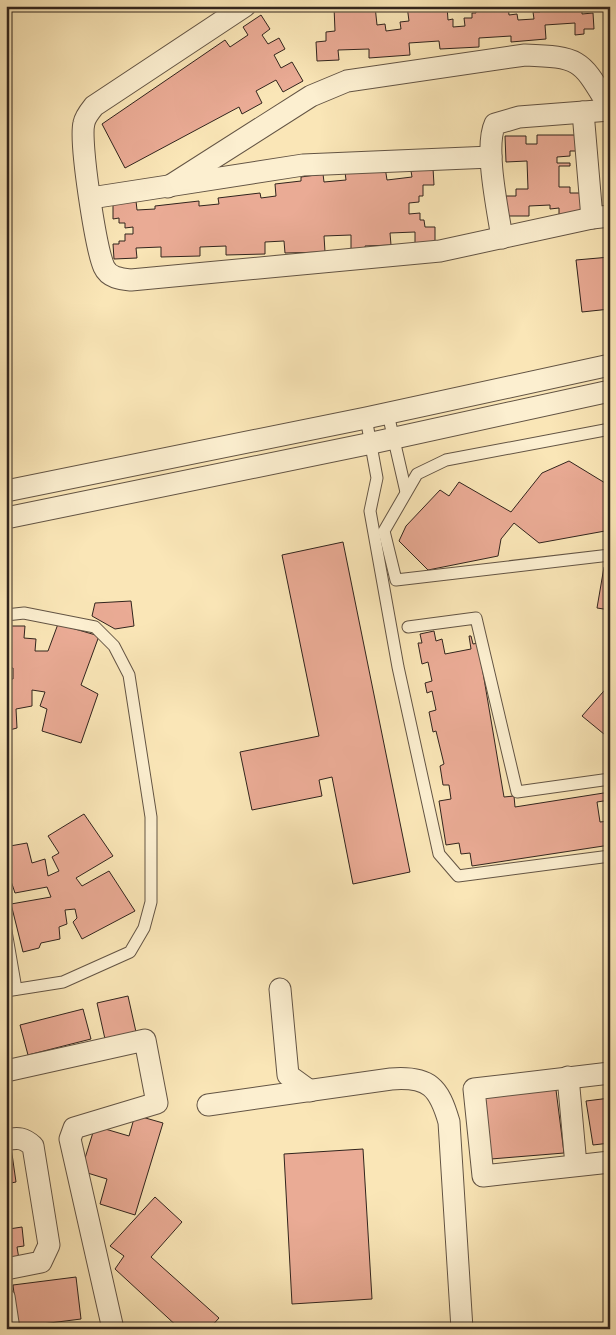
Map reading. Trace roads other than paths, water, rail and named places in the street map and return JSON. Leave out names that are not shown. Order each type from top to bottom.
[{"type":"street","points":[[246,6],[94,106],[84,121],[82,140],[105,269],[116,278],[130,280],[440,251],[601,217],[583,112]]},
{"type":"street","points":[[168,187],[311,96],[347,82],[525,55],[569,58],[584,67],[610,109],[503,120],[495,124],[490,134],[502,238]]},
{"type":"street","points":[[91,198],[303,165],[492,157]]},
{"type":"street","points":[[6,492],[388,414],[610,365]]},
{"type":"street","points":[[6,518],[372,443],[610,391]]},
{"type":"street","points":[[280,989],[288,1075],[310,1091]]},
{"type":"street","points":[[6,1071],[145,1040],[157,1103],[74,1128],[70,1138],[114,1329]]},
{"type":"street","points":[[610,1072],[474,1089],[483,1176],[610,1162]]},
{"type":"street","points":[[208,1105],[412,1078],[432,1086],[443,1100],[449,1122],[462,1329]]},
{"type":"street","points":[[568,1078],[576,1166]]},
{"type":"street","points":[[6,1140],[17,1138],[26,1140],[33,1146],[49,1245],[41,1262],[6,1268]]},
{"type":"lane","points":[[388,414],[406,492]]},
{"type":"lane","points":[[366,418],[377,478],[370,511],[398,666],[439,854],[458,876],[610,856]]},
{"type":"lane","points":[[610,429],[446,460],[417,474],[384,531],[396,580],[610,555]]},
{"type":"lane","points":[[6,615],[24,613],[95,627],[114,646],[129,675],[151,817],[151,902],[144,928],[130,952],[64,982],[11,990],[6,931]]},
{"type":"lane","points":[[408,627],[476,618],[517,792],[610,778]]},
{"type":"lane","points":[[9,1296],[14,1329]]}]
